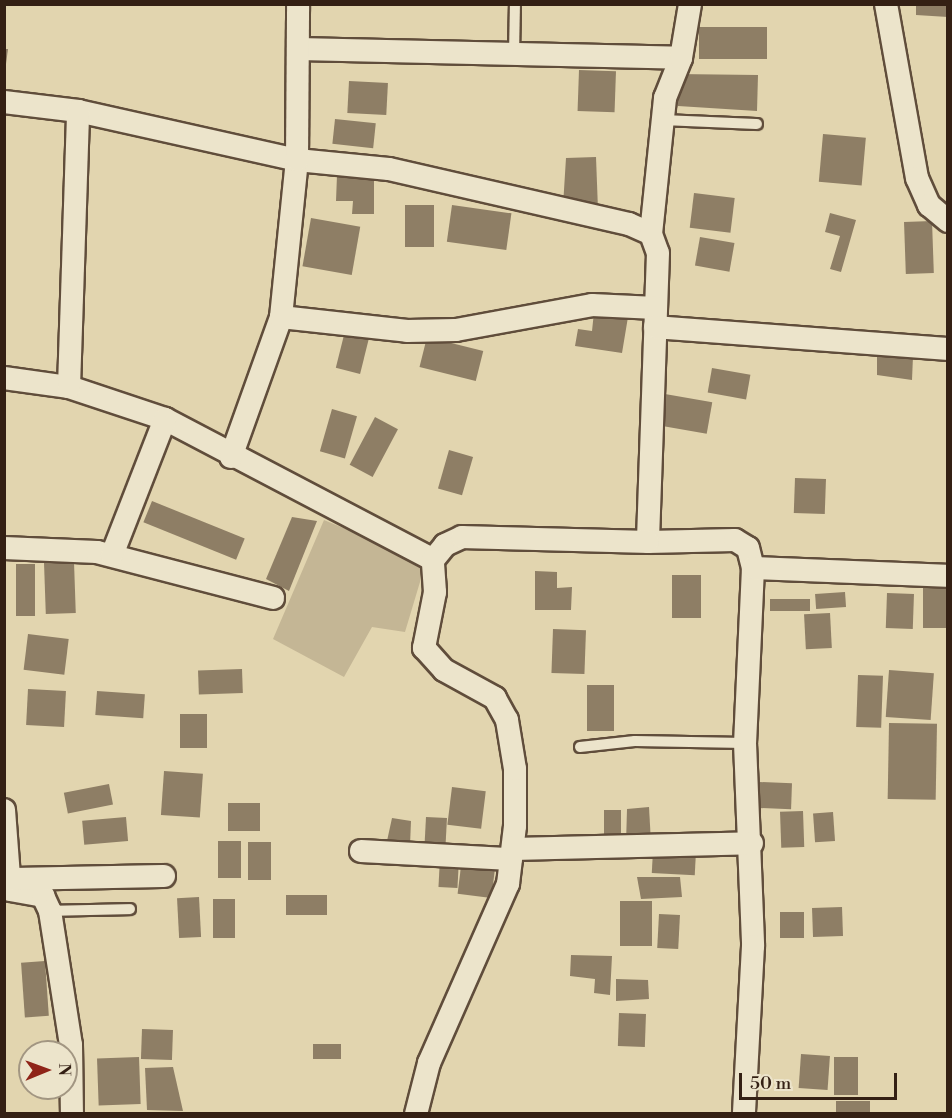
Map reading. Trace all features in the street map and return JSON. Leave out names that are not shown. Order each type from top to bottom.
[{"type":"street","points":[[231,457],[281,317],[297,160],[298,4]]},
{"type":"street","points":[[648,542],[658,253],[651,234],[662,120],[681,58],[690,4]]},
{"type":"street","points":[[886,4],[917,178],[929,205],[948,221]]},
{"type":"street","points":[[299,49],[681,58]]},
{"type":"street","points":[[4,102],[78,111],[297,160],[389,170],[629,224],[651,234]]},
{"type":"street","points":[[69,387],[78,111]]},
{"type":"street","points":[[281,317],[406,331],[456,330],[592,305],[655,317],[948,349]]},
{"type":"street","points":[[4,378],[69,387],[165,419],[231,457],[433,560]]},
{"type":"street","points":[[112,555],[165,419]]},
{"type":"street","points":[[416,1113],[429,1064],[508,884],[512,854],[515,769],[507,720],[495,698],[444,670],[424,648],[435,592],[433,560],[445,545],[462,537],[648,542],[735,540],[748,548],[753,568],[745,743],[752,843],[744,1113]]},
{"type":"street","points":[[4,548],[112,555],[273,598]]},
{"type":"street","points":[[753,568],[948,576]]},
{"type":"street","points":[[4,810],[8,886]]},
{"type":"street","points":[[361,850],[512,854],[752,843]]},
{"type":"street","points":[[8,886],[164,876]]},
{"type":"street","points":[[8,886],[44,896],[50,911],[71,1045],[72,1113]]},
{"type":"lane","points":[[514,54],[515,4]]},
{"type":"lane","points":[[662,120],[757,124]]},
{"type":"lane","points":[[580,747],[635,741],[745,743]]},
{"type":"lane","points":[[50,911],[130,909]]},
{"type":"shaded area","points":[[324,520],[426,562],[405,632],[372,627],[344,677],[273,639]]},
{"type":"building","points":[[916,4],[948,4],[948,17],[916,15]]},
{"type":"building","points":[[699,27],[767,27],[767,59],[699,59]]},
{"type":"building","points":[[4,49],[8,49],[6,64],[4,64]]},
{"type":"building","points":[[579,70],[616,71],[615,112],[578,111]]},
{"type":"building","points":[[676,74],[758,75],[757,111],[678,106]]},
{"type":"building","points":[[349,81],[388,83],[386,115],[347,113]]},
{"type":"building","points":[[335,119],[376,123],[373,148],[332,144]]},
{"type":"building","points":[[823,134],[866,138],[862,186],[819,182]]},
{"type":"building","points":[[596,157],[598,210],[563,206],[566,158]]},
{"type":"building","points":[[337,175],[374,176],[374,214],[352,214],[353,201],[336,201]]},
{"type":"building","points":[[694,193],[735,198],[730,233],[690,228]]},
{"type":"building","points":[[405,205],[434,205],[434,247],[405,247]]},
{"type":"building","points":[[452,205],[511,213],[506,250],[447,242]]},
{"type":"building","points":[[830,213],[856,220],[841,272],[830,269],[840,236],[825,232]]},
{"type":"building","points":[[311,218],[360,227],[352,275],[302,266]]},
{"type":"building","points":[[932,221],[934,273],[906,274],[904,222]]},
{"type":"building","points":[[700,237],[734,243],[729,272],[695,266]]},
{"type":"building","points":[[594,312],[628,317],[622,353],[575,346],[578,329],[592,331]]},
{"type":"building","points":[[345,331],[369,337],[360,374],[336,368]]},
{"type":"building","points":[[427,337],[483,351],[476,381],[420,367]]},
{"type":"building","points":[[877,351],[913,356],[912,380],[877,375]]},
{"type":"building","points":[[712,368],[750,375],[746,399],[708,393]]},
{"type":"building","points":[[665,394],[712,402],[707,434],[659,426]]},
{"type":"building","points":[[332,409],[357,416],[345,458],[320,451]]},
{"type":"building","points":[[375,417],[398,429],[373,477],[350,465]]},
{"type":"building","points":[[449,450],[473,457],[462,495],[438,488]]},
{"type":"building","points":[[795,478],[826,479],[825,514],[794,513]]},
{"type":"building","points":[[152,501],[245,538],[236,560],[143,522]]},
{"type":"building","points":[[292,517],[317,521],[289,591],[266,579]]},
{"type":"building","points":[[74,562],[76,613],[46,614],[44,563]]},
{"type":"building","points":[[16,564],[35,564],[35,616],[16,616]]},
{"type":"building","points":[[535,571],[557,572],[557,588],[572,587],[571,610],[535,610]]},
{"type":"building","points":[[672,575],[701,575],[701,618],[672,618]]},
{"type":"building","points":[[923,580],[948,580],[948,628],[923,628]]},
{"type":"building","points":[[845,592],[846,607],[816,609],[815,594]]},
{"type":"building","points":[[887,593],[914,594],[913,629],[886,628]]},
{"type":"building","points":[[770,599],[810,599],[810,611],[770,611]]},
{"type":"building","points":[[830,613],[832,648],[806,649],[804,614]]},
{"type":"building","points":[[553,629],[586,630],[584,674],[551,673]]},
{"type":"building","points":[[28,634],[69,639],[64,675],[24,670]]},
{"type":"building","points":[[242,669],[243,693],[199,695],[198,671]]},
{"type":"building","points":[[889,670],[934,673],[931,720],[886,717]]},
{"type":"building","points":[[858,675],[883,676],[881,728],[856,727]]},
{"type":"building","points":[[587,685],[614,685],[614,731],[587,731]]},
{"type":"building","points":[[28,689],[66,691],[64,727],[26,725]]},
{"type":"building","points":[[97,691],[145,694],[143,718],[95,715]]},
{"type":"building","points":[[180,714],[207,714],[207,748],[180,748]]},
{"type":"building","points":[[889,723],[937,724],[936,800],[888,799]]},
{"type":"building","points":[[164,771],[203,774],[200,818],[161,815]]},
{"type":"building","points":[[759,782],[792,783],[791,809],[758,808]]},
{"type":"building","points":[[109,784],[113,805],[68,813],[64,793]]},
{"type":"building","points":[[452,787],[486,791],[481,829],[447,825]]},
{"type":"building","points":[[228,803],[260,803],[260,831],[228,831]]},
{"type":"building","points":[[649,807],[651,843],[626,844],[627,809]]},
{"type":"building","points":[[604,810],[621,810],[621,847],[604,847]]},
{"type":"building","points":[[803,811],[804,847],[781,848],[780,812]]},
{"type":"building","points":[[833,812],[835,841],[815,842],[813,813]]},
{"type":"building","points":[[126,817],[128,841],[84,845],[82,821]]},
{"type":"building","points":[[426,817],[447,818],[445,850],[424,849]]},
{"type":"building","points":[[392,818],[411,821],[410,845],[387,841]]},
{"type":"building","points":[[218,841],[241,841],[241,878],[218,878]]},
{"type":"building","points":[[248,842],[271,842],[271,880],[248,880]]},
{"type":"building","points":[[653,850],[696,852],[695,875],[652,873]]},
{"type":"building","points":[[440,858],[459,859],[457,888],[438,887]]},
{"type":"building","points":[[462,858],[496,862],[491,898],[458,894]]},
{"type":"building","points":[[637,877],[680,877],[682,897],[641,899]]},
{"type":"building","points":[[286,895],[327,895],[327,915],[286,915]]},
{"type":"building","points":[[199,897],[201,937],[179,938],[177,898]]},
{"type":"building","points":[[213,899],[235,899],[235,938],[213,938]]},
{"type":"building","points":[[620,901],[652,901],[652,946],[620,946]]},
{"type":"building","points":[[842,907],[843,936],[813,937],[812,908]]},
{"type":"building","points":[[780,912],[804,912],[804,938],[780,938]]},
{"type":"building","points":[[659,914],[680,915],[678,949],[657,948]]},
{"type":"building","points":[[571,955],[612,956],[610,995],[594,993],[595,979],[570,976]]},
{"type":"building","points":[[45,961],[49,1016],[25,1018],[21,963]]},
{"type":"building","points":[[616,979],[648,980],[649,999],[616,1001]]},
{"type":"building","points":[[619,1013],[646,1014],[645,1047],[618,1046]]},
{"type":"building","points":[[142,1029],[173,1030],[172,1060],[141,1059]]},
{"type":"building","points":[[313,1044],[341,1044],[341,1059],[313,1059]]},
{"type":"building","points":[[801,1054],[830,1056],[828,1090],[799,1088]]},
{"type":"building","points":[[139,1057],[141,1104],[99,1105],[97,1058]]},
{"type":"building","points":[[834,1057],[858,1057],[858,1095],[834,1095]]},
{"type":"building","points":[[173,1067],[183,1111],[147,1110],[145,1068]]},
{"type":"building","points":[[836,1101],[870,1101],[870,1114],[836,1114]]}]
